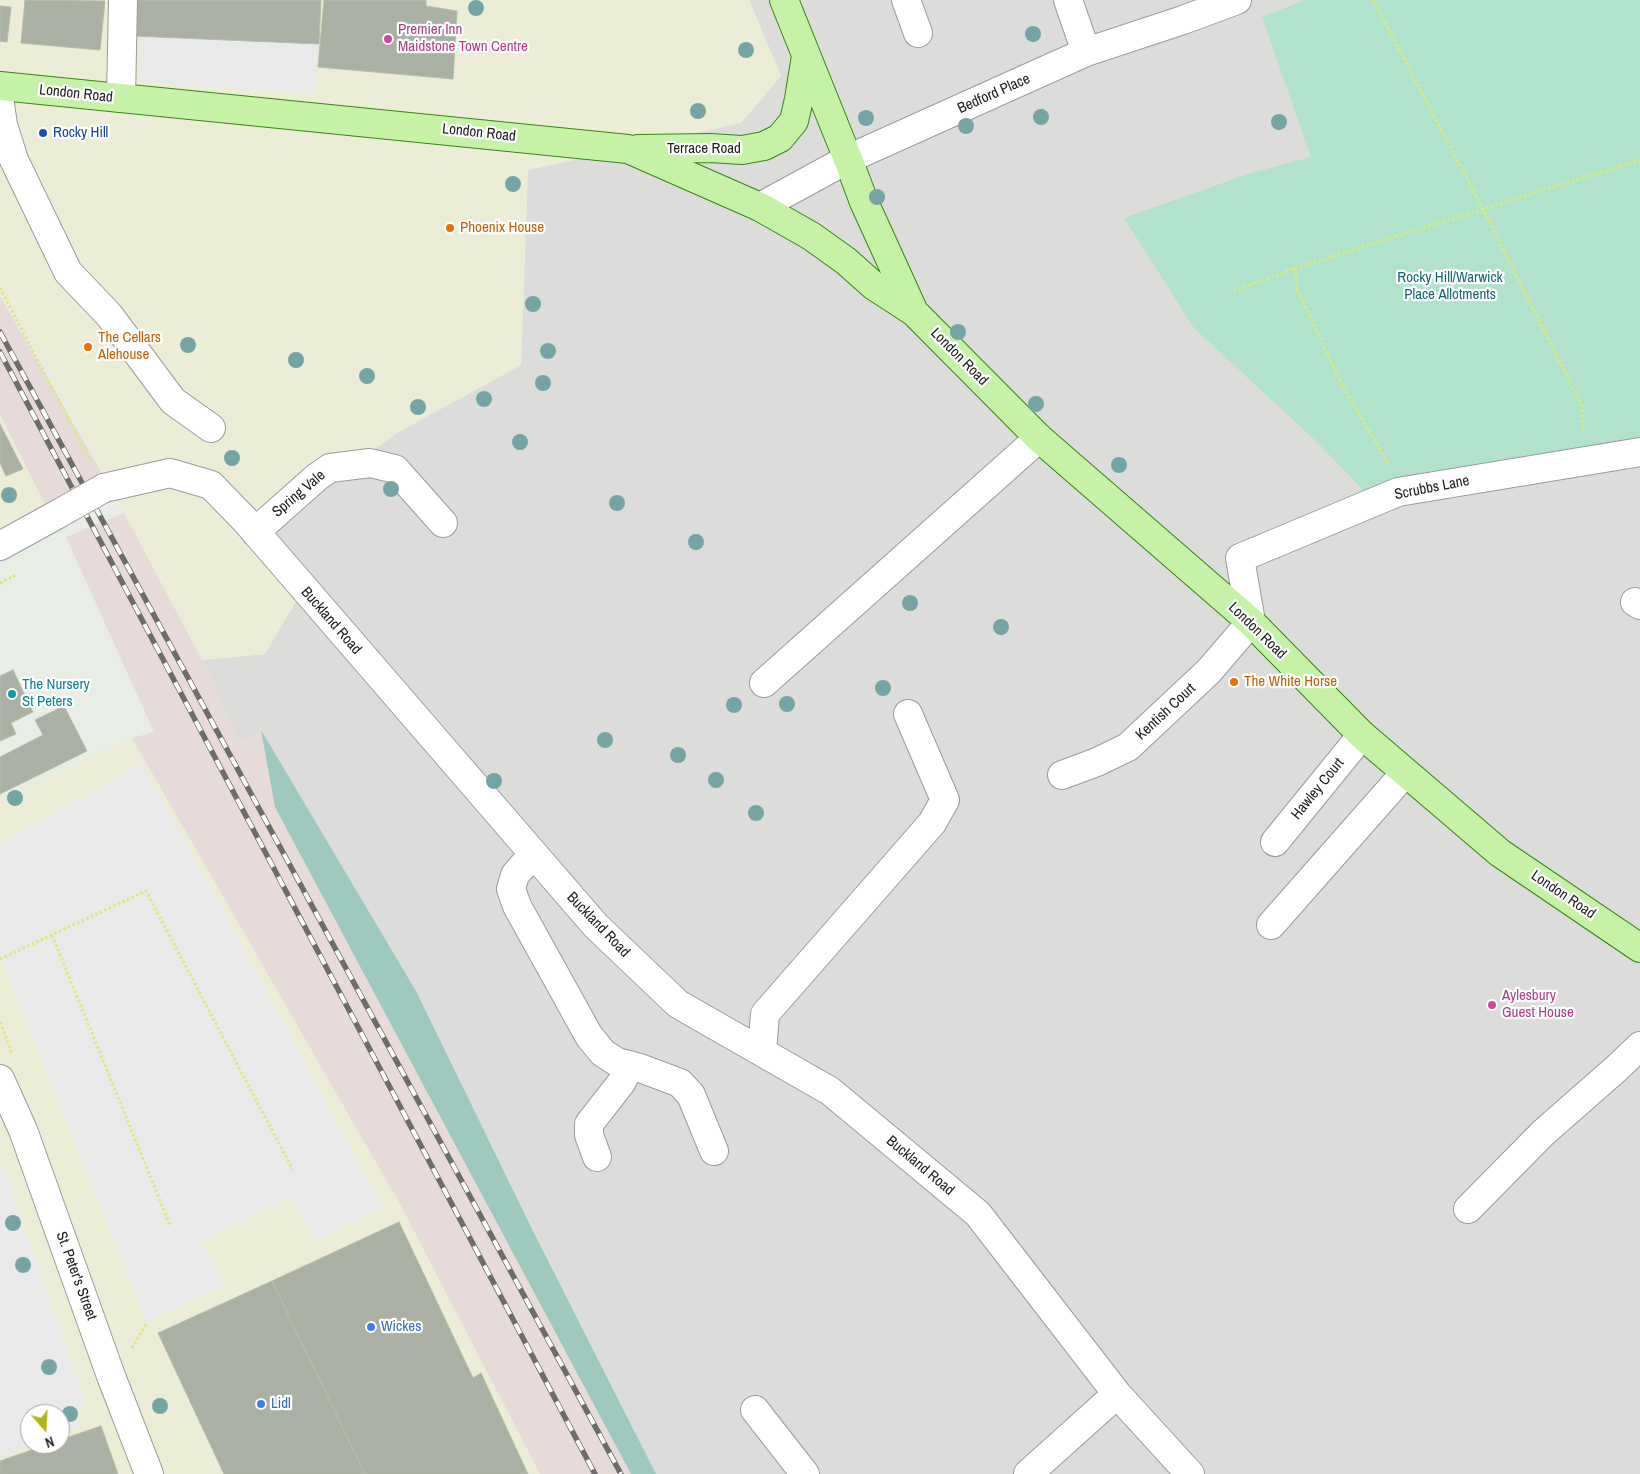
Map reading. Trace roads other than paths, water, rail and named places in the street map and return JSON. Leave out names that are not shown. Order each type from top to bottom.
[{"type":"main road","points":[[784,0],[806,54]]},
{"type":"main road","name":"London Road","points":[[806,54],[864,202],[914,312]]},
{"type":"main road","name":"Terrace Road","points":[[628,149],[710,148],[742,150],[764,146],[780,138],[794,121],[806,54]]},
{"type":"main road","name":"London Road","points":[[0,86],[628,149],[760,207],[810,236],[846,261],[874,286],[914,312],[1039,438],[1251,622],[1362,735],[1405,773],[1500,853],[1640,948]]},
{"type":"street","points":[[121,98],[123,0]]},
{"type":"street","points":[[906,0],[918,34]]},
{"type":"street","points":[[1068,0],[1086,52]]},
{"type":"street","name":"Bedford Place","points":[[760,207],[848,159],[1086,52],[1237,0]]},
{"type":"street","points":[[0,104],[3,125],[14,160],[68,272],[110,316],[173,401],[211,428]]},
{"type":"street","points":[[764,683],[1039,438]]},
{"type":"street","name":"Scrubbs Lane","points":[[1251,622],[1240,558],[1398,492],[1640,452]]},
{"type":"street","name":"Spring Vale","points":[[255,532],[317,477],[330,468],[370,463],[395,469],[443,523]]},
{"type":"street","name":"Buckland Road","points":[[0,546],[104,488],[170,473],[210,484],[255,532],[596,926],[678,1004],[830,1091],[978,1214],[1117,1394],[1190,1474]]},
{"type":"street","name":"Kentish Court","points":[[1062,775],[1097,762],[1128,747],[1209,671],[1251,622]]},
{"type":"street","points":[[762,1052],[765,1014],[932,823],[946,800],[908,714]]},
{"type":"street","name":"Hawley Court","points":[[1275,842],[1362,735]]},
{"type":"street","points":[[1271,925],[1405,773]]},
{"type":"street","points":[[533,854],[514,876],[512,889],[517,906],[589,1036],[603,1053],[617,1062],[680,1083],[691,1095],[714,1151]]},
{"type":"street","points":[[1468,1209],[1543,1134],[1618,1068],[1640,1046]]},
{"type":"street","points":[[596,1157],[589,1135],[589,1124],[621,1083],[630,1065]]},
{"type":"street","name":"St. Peter's Street","points":[[0,1080],[23,1130],[111,1376],[150,1474]]},
{"type":"street","points":[[1028,1474],[1117,1394]]},
{"type":"street","points":[[755,1410],[805,1474]]},
{"type":"railway","points":[[0,332],[621,1474]]},
{"type":"railway","points":[[0,352],[595,1474]]},
{"type":"place","name":"Premier Inn Maidstone Town Centre","points":[[388,39]]},
{"type":"place","name":"Rocky Hill","points":[[43,133]]},
{"type":"place","name":"Phoenix House","points":[[450,228]]},
{"type":"place","name":"The Cellars Alehouse","points":[[88,347]]},
{"type":"place","name":"The White Horse","points":[[1234,682]]},
{"type":"place","name":"The Nursery St Peters","points":[[12,694]]},
{"type":"place","name":"Aylesbury Guest House","points":[[1492,1005]]},
{"type":"place","name":"Wickes","points":[[371,1327]]},
{"type":"place","name":"Lidl","points":[[261,1404]]},
{"type":"park label","name":"Rocky Hill/Warwick Place Allotments","points":[[1450,286]]}]
